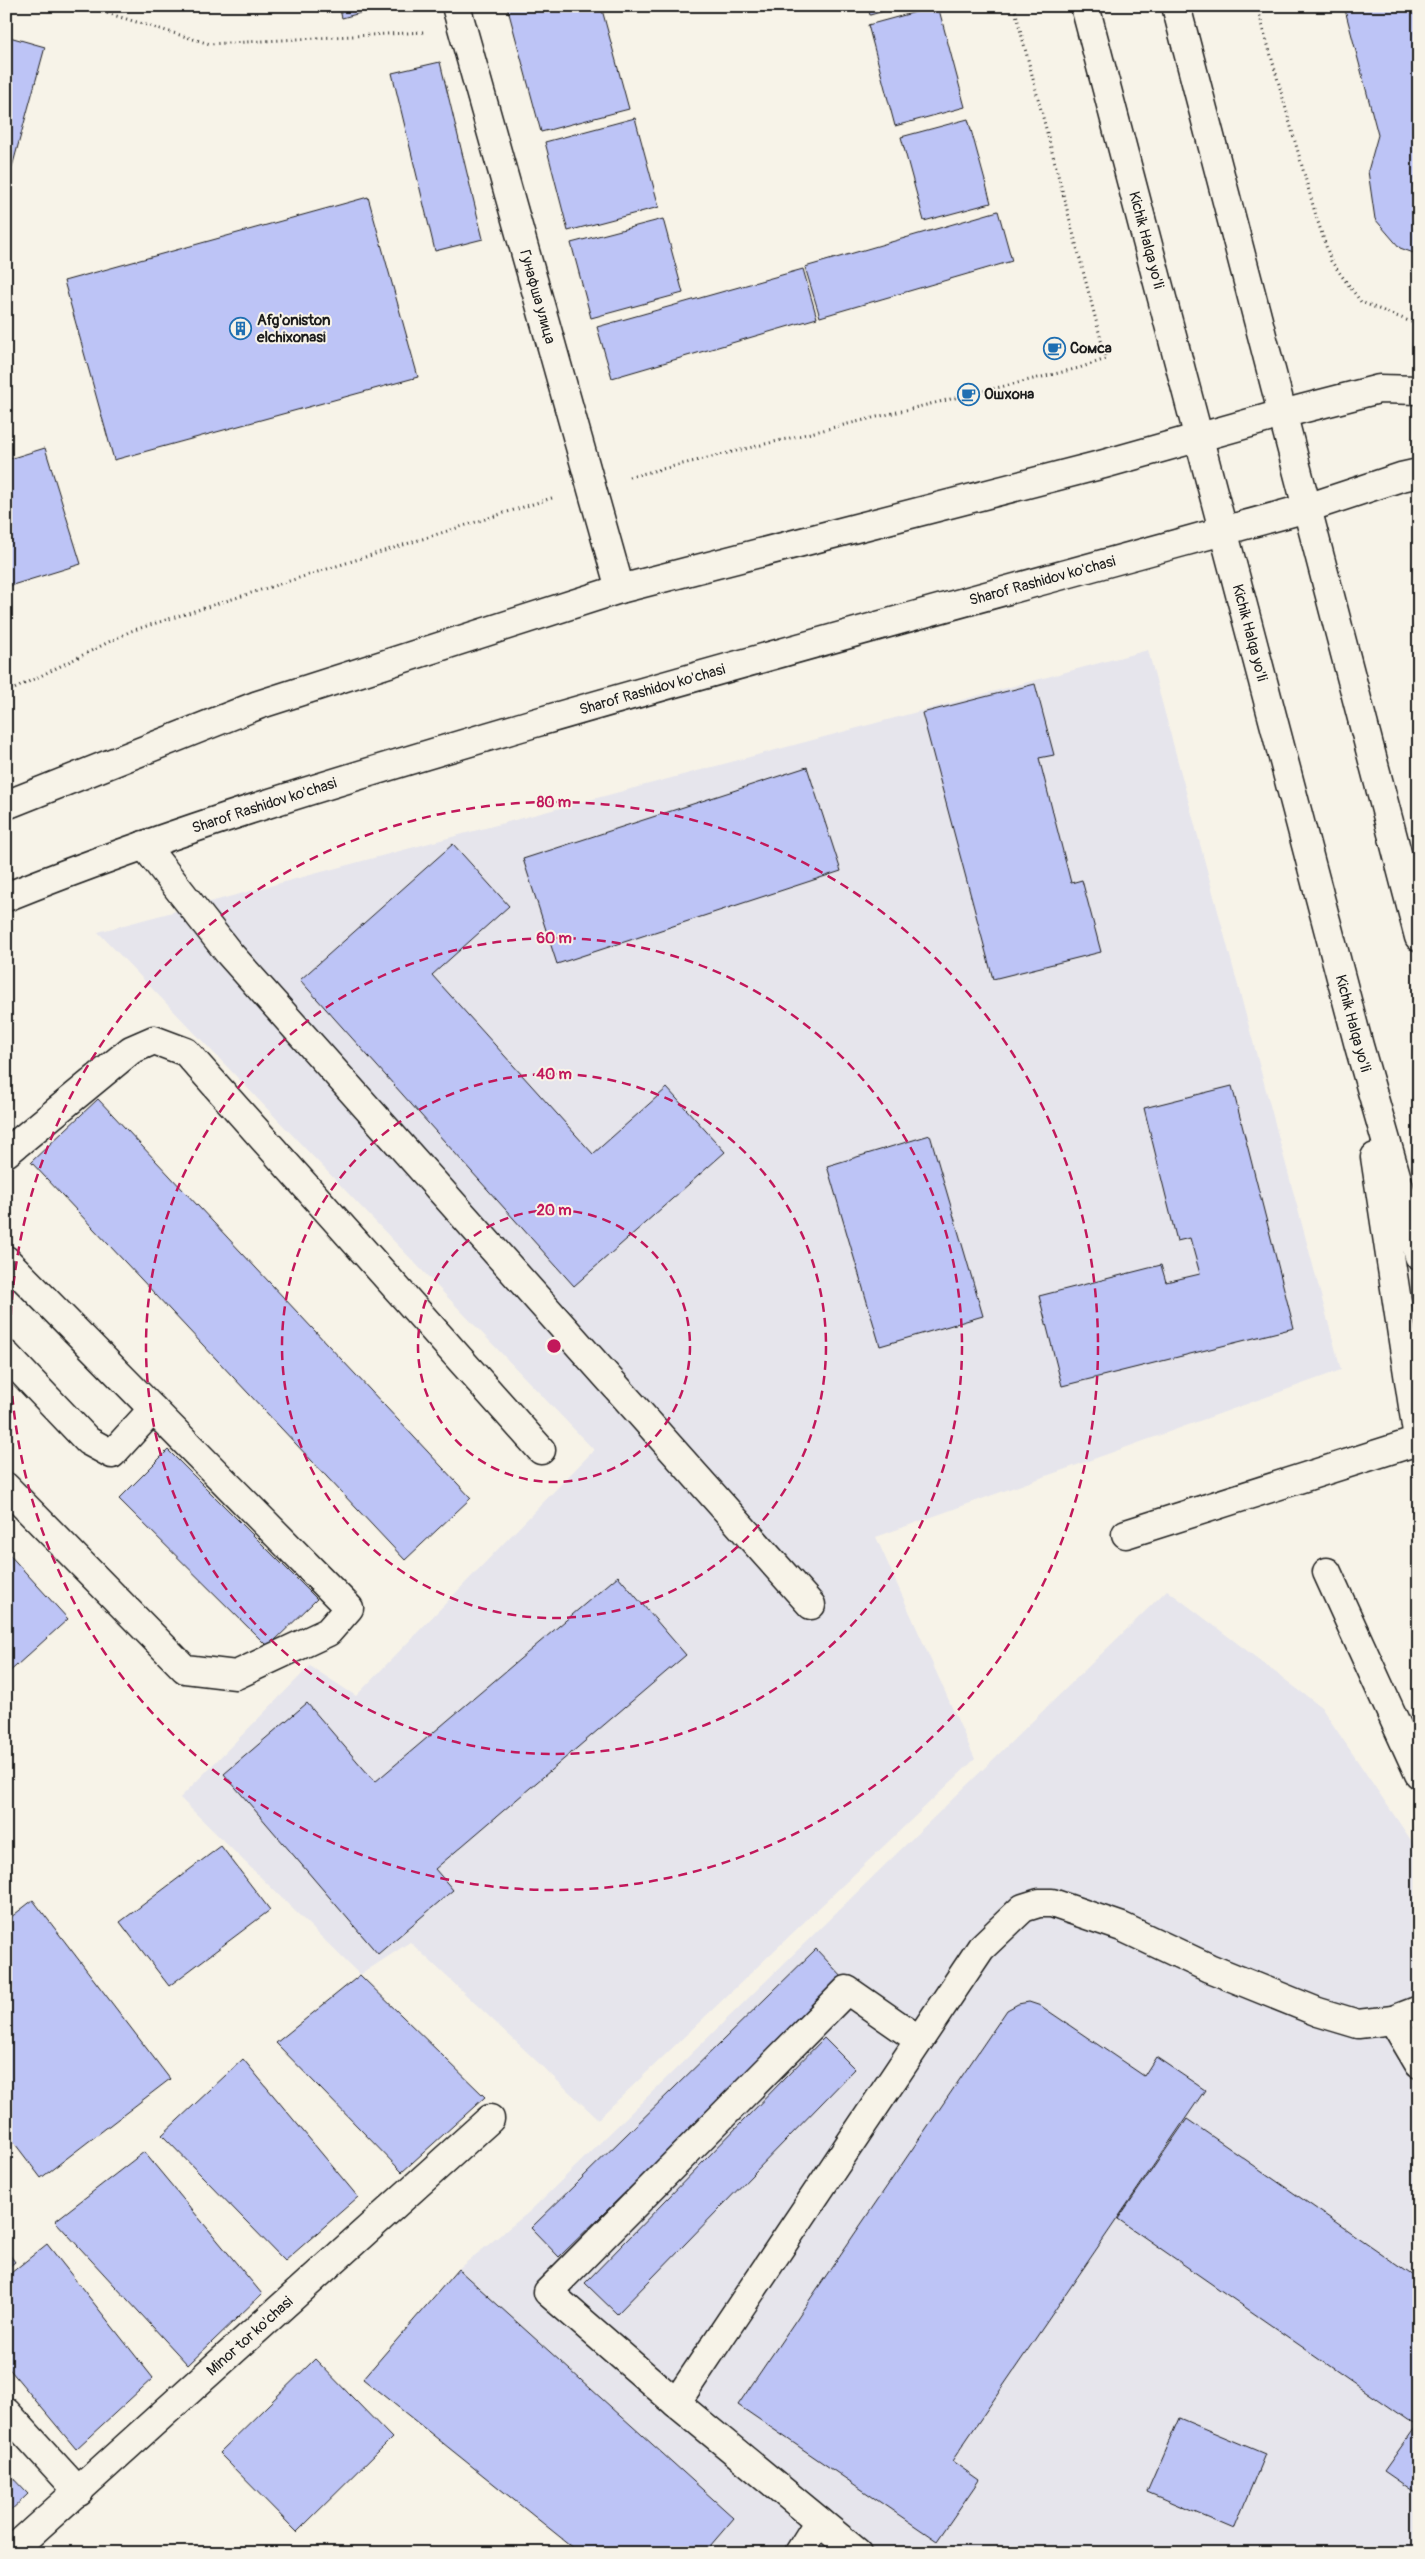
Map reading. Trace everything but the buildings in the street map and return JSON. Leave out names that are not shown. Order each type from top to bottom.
[{"type":"main road","name":"Kichik Halqa yo'li","points":[[1085,6],[1197,439],[1359,1046],[1419,1256]]},
{"type":"main road","points":[[1176,6],[1419,936]]},
{"type":"main road","name":"Гунафша улица","points":[[459,18],[620,589]]},
{"type":"main road","points":[[6,805],[258,704],[620,589],[1197,439],[1282,414],[1379,389],[1419,390]]},
{"type":"main road","name":"Sharof Rashidov ko'chasi","points":[[6,897],[86,865],[299,792],[632,695],[1307,508],[1401,477],[1419,474]]},
{"type":"main road","points":[[144,845],[228,952],[811,1605]]},
{"type":"main road","points":[[6,1153],[130,1050],[154,1040],[186,1052],[541,1450]]},
{"type":"main road","points":[[1359,1046],[1419,1446]]},
{"type":"main road","points":[[6,1260],[349,1608],[328,1632],[236,1675],[185,1669],[6,1488]]},
{"type":"main road","points":[[6,1356],[88,1441],[112,1454],[153,1409]]},
{"type":"main road","points":[[1126,1534],[1418,1441]]},
{"type":"main road","points":[[1327,1572],[1419,1774]]},
{"type":"main road","points":[[676,2403],[981,1948],[1023,1908],[1039,1903],[1052,1903],[1122,1927],[1209,1968],[1318,2012],[1358,2024],[1393,2020],[1419,2010]]},
{"type":"main road","points":[[858,2553],[676,2403],[548,2292],[847,1990],[919,2040]]},
{"type":"main road","points":[[1393,2020],[1419,2064]]},
{"type":"main road","name":"Minor tor ko'chasi","points":[[9,2553],[79,2492],[490,2119]]},
{"type":"main road","points":[[6,2412],[79,2492]]},
{"type":"main road","points":[[799,2553],[819,2520]]},
{"type":"path","points":[[83,6],[210,44],[459,18]]},
{"type":"path","points":[[6,692],[132,631],[591,486],[1079,368],[1106,359],[1014,6]]},
{"type":"path","points":[[1256,6],[1331,262],[1361,302],[1419,325]]},
{"type":"shaded area","points":[[1148,650],[1341,1370],[876,1537],[975,1759],[598,2119],[410,1942],[360,1975],[180,1798],[310,1666],[356,1696],[594,1450],[98,932]]},
{"type":"shaded area","points":[[1167,1590],[1321,1707],[1419,1852],[1419,2553],[704,2553],[734,2518],[458,2269],[529,2212]]},
{"type":"place","name":"Afg'oniston elchixonasi","points":[[241,329]]},
{"type":"place","name":"Сомса","points":[[1054,348]]},
{"type":"place","name":"Ошхона","points":[[968,394]]}]
